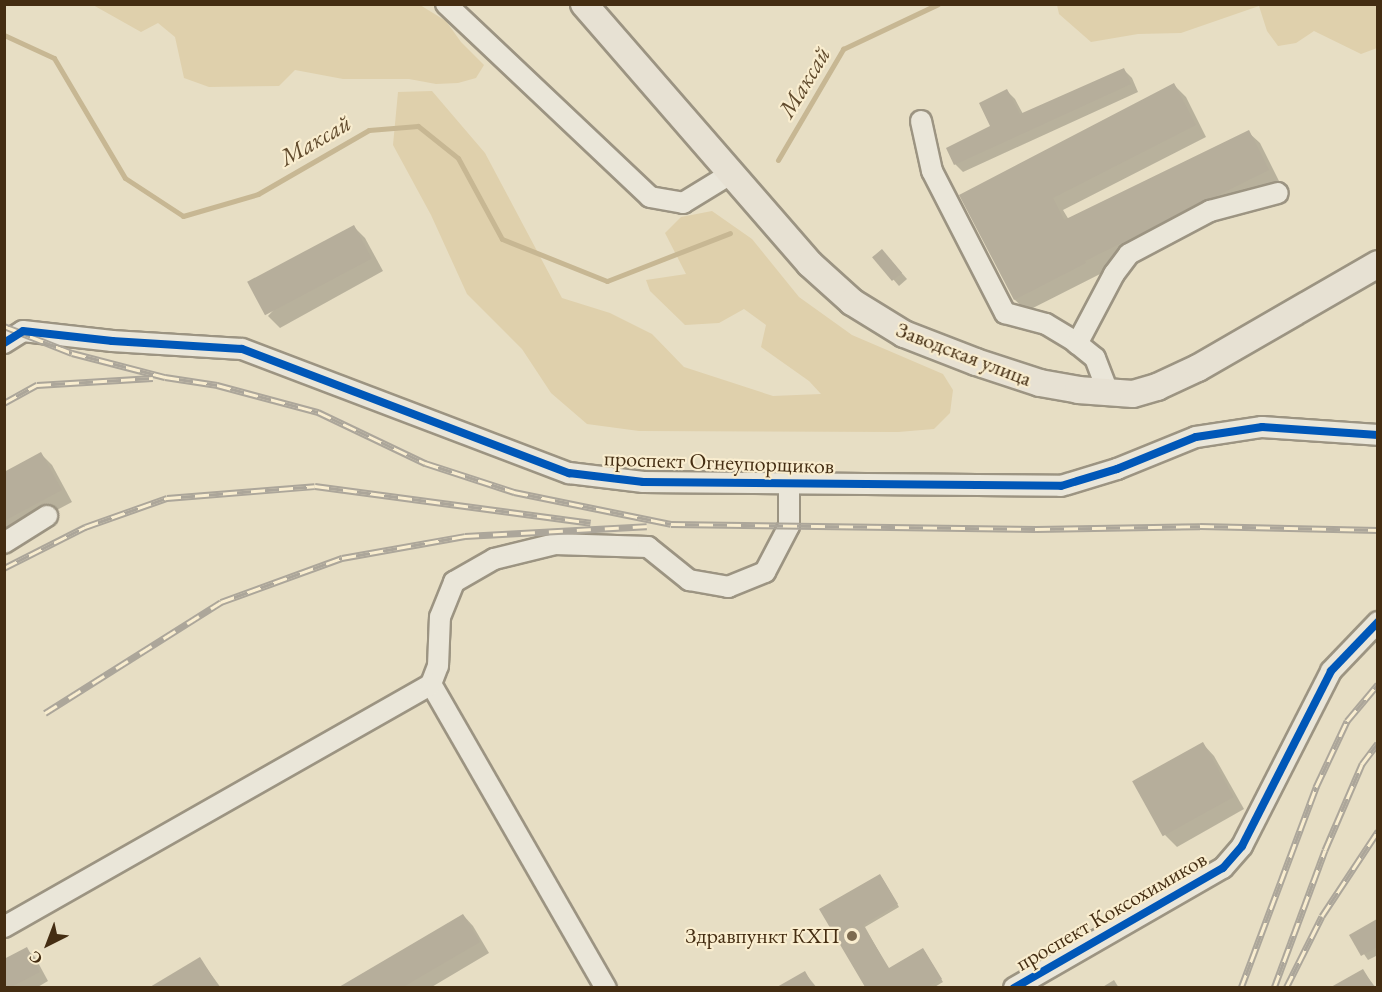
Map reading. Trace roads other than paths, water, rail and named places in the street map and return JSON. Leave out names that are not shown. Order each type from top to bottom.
[{"type":"main road","name":"Заводская улица","points":[[584,4],[810,264],[852,302],[904,334],[1040,383],[1109,394],[1133,394],[1157,387],[1198,368],[1377,264]]},
{"type":"street","points":[[446,4],[650,197],[683,203],[732,173]]},
{"type":"street","points":[[921,121],[932,171],[1005,313],[1046,324],[1095,358],[1109,394]]},
{"type":"street","points":[[1077,344],[1104,292],[1129,254],[1210,211],[1278,193]]},
{"type":"street","name":"проспект Огнеупорщиков","points":[[4,343],[23,331],[111,342],[242,349],[569,473],[643,482],[1061,486],[1117,469],[1196,437],[1263,427],[1377,435]]},
{"type":"street","points":[[4,927],[431,684],[438,666],[440,617],[454,582],[494,560],[555,544],[648,547],[689,580],[728,586],[765,572],[789,526],[789,483]]},
{"type":"street","points":[[4,543],[47,516]]},
{"type":"street","name":"проспект Коксохимиков","points":[[1014,987],[1223,868],[1242,846],[1331,671],[1377,622]]},
{"type":"street","points":[[431,684],[606,987]]},
{"type":"waterway","name":"Максай","points":[[778,160],[843,49],[938,4]]},
{"type":"waterway","name":"Максай","points":[[4,35],[54,58],[125,178],[183,216],[258,194],[369,130],[418,126],[458,158],[502,239],[607,281],[730,233]]},
{"type":"railway","points":[[4,326],[72,353],[165,377],[217,385],[318,412],[425,463],[514,492],[671,524],[1036,529],[1200,526],[1378,530]]},
{"type":"railway","points":[[4,403],[37,385],[153,378]]},
{"type":"railway","points":[[4,568],[85,527],[167,498],[315,486],[591,523]]},
{"type":"railway","points":[[45,713],[221,602],[342,558],[465,536],[647,526]]},
{"type":"railway","points":[[1241,988],[1316,787],[1347,721],[1378,684]]},
{"type":"railway","points":[[1274,988],[1325,850],[1362,764],[1378,743]]},
{"type":"railway","points":[[1286,988],[1322,916],[1378,831]]},
{"type":"place","name":"Здравпункт КХП","points":[[852,936]]}]
